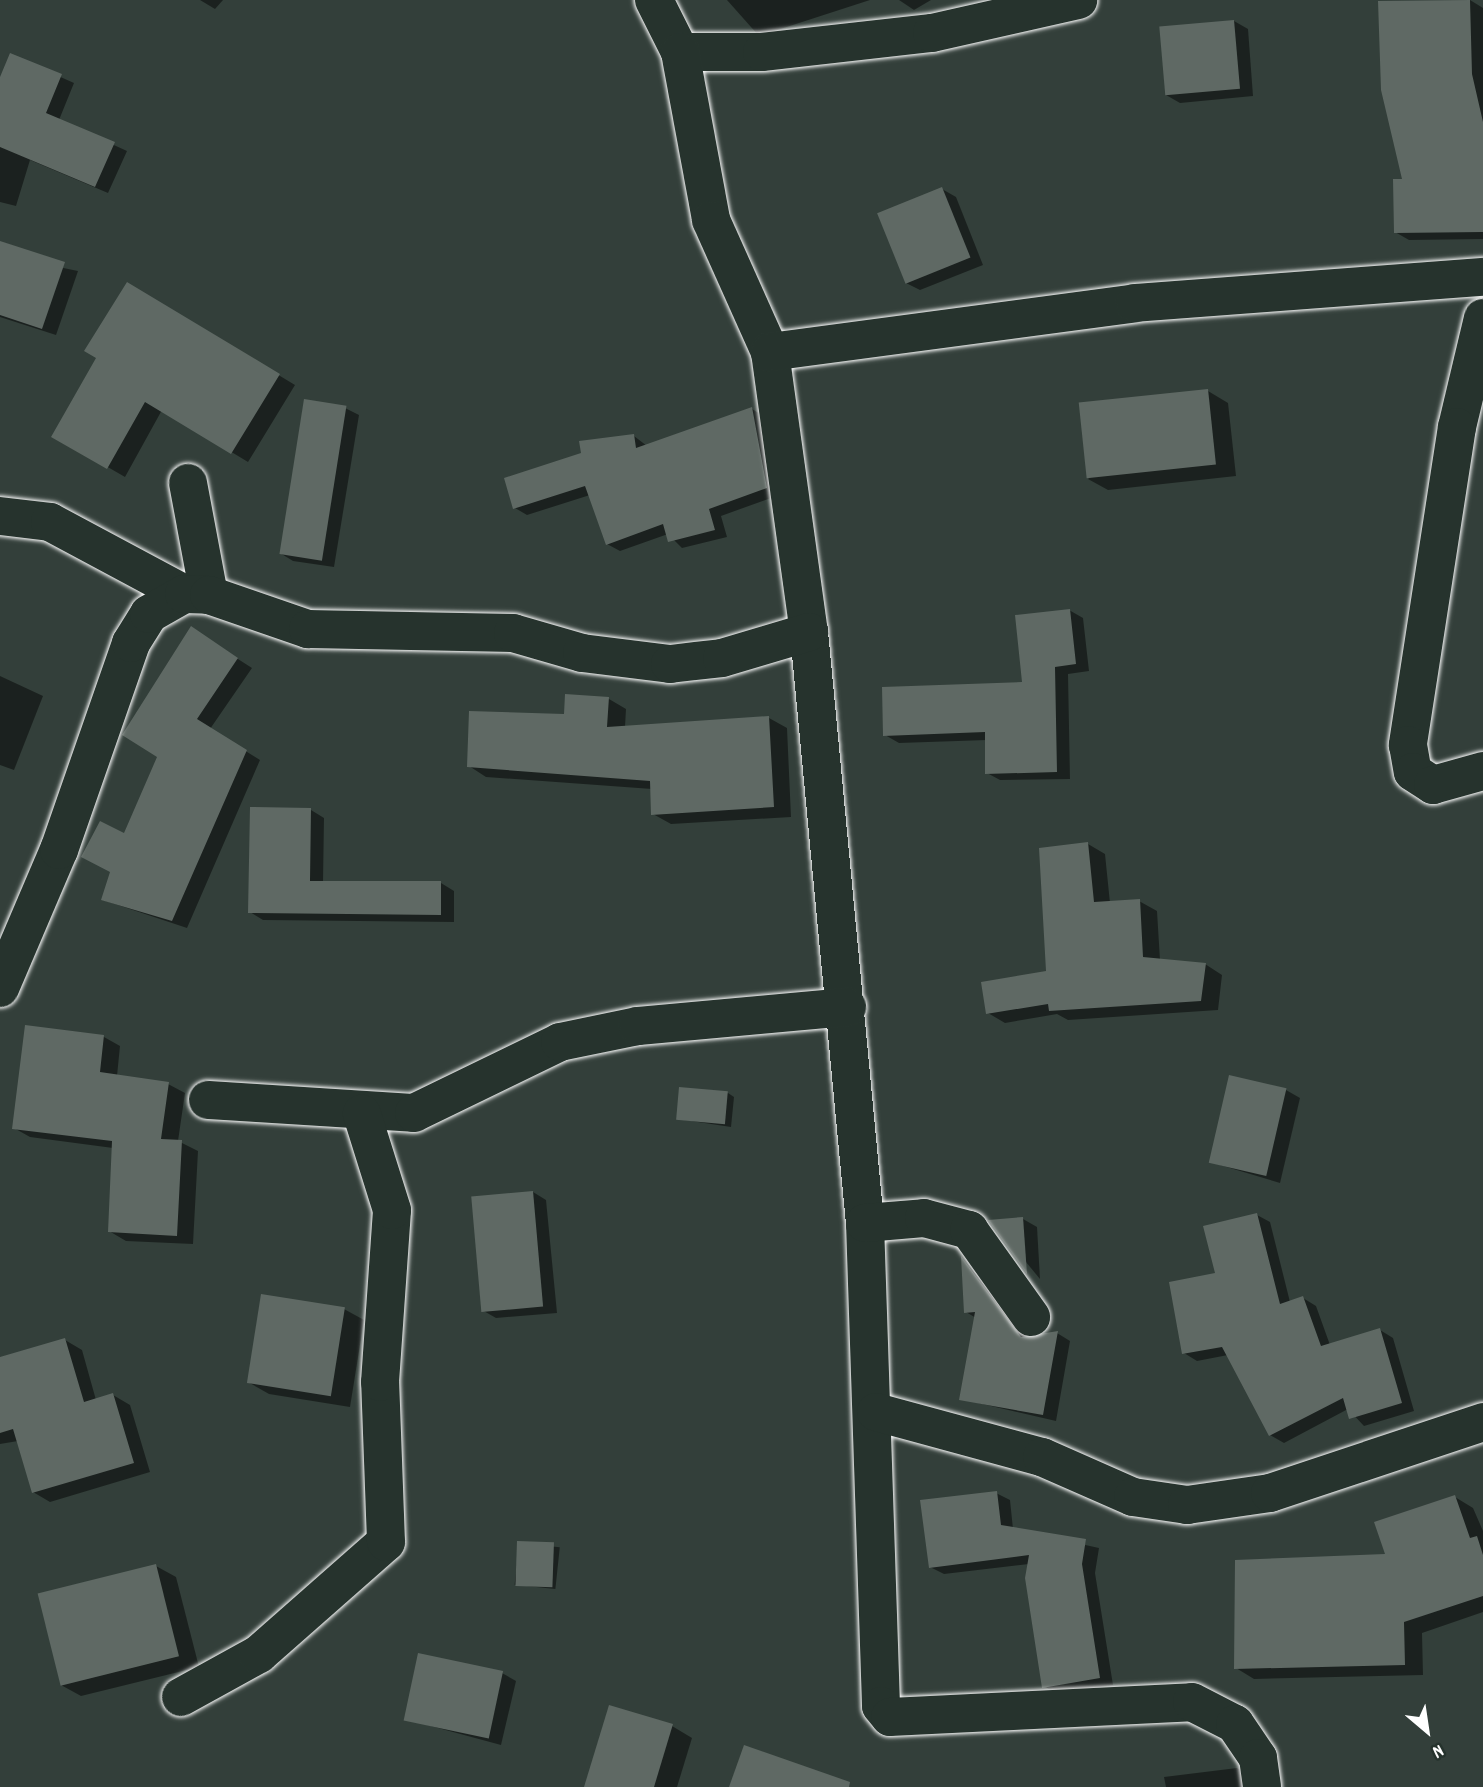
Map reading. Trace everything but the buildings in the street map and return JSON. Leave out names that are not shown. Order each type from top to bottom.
[{"type":"street","points":[[654,0],[680,52],[711,220],[770,352],[809,632],[847,1007],[865,1223],[876,1412],[879,1687],[890,1717],[1192,1702],[1235,1724],[1258,1758],[1262,1787]]},
{"type":"street","points":[[680,52],[762,52],[932,33],[1078,0]]},
{"type":"street","points":[[770,352],[1135,303],[1483,277]]},
{"type":"street","points":[[1483,318],[1457,427],[1408,745],[1413,772],[1433,785],[1483,771]]},
{"type":"street","points":[[188,483],[196,594]]},
{"type":"street","points":[[0,516],[50,522],[196,594],[308,629],[513,633],[582,653],[670,664],[722,658],[809,632]]},
{"type":"street","points":[[0,988],[59,850],[131,643],[149,614],[196,594]]},
{"type":"street","points":[[208,1100],[362,1114],[414,1113],[560,1042],[638,1026],[847,1007]]},
{"type":"street","points":[[181,1697],[259,1654],[386,1542],[380,1382],[391,1210],[362,1114]]},
{"type":"street","points":[[865,1223],[924,1218],[969,1230],[1031,1317]]},
{"type":"street","points":[[876,1412],[1042,1457],[1133,1497],[1187,1505],[1270,1493],[1483,1423]]}]
